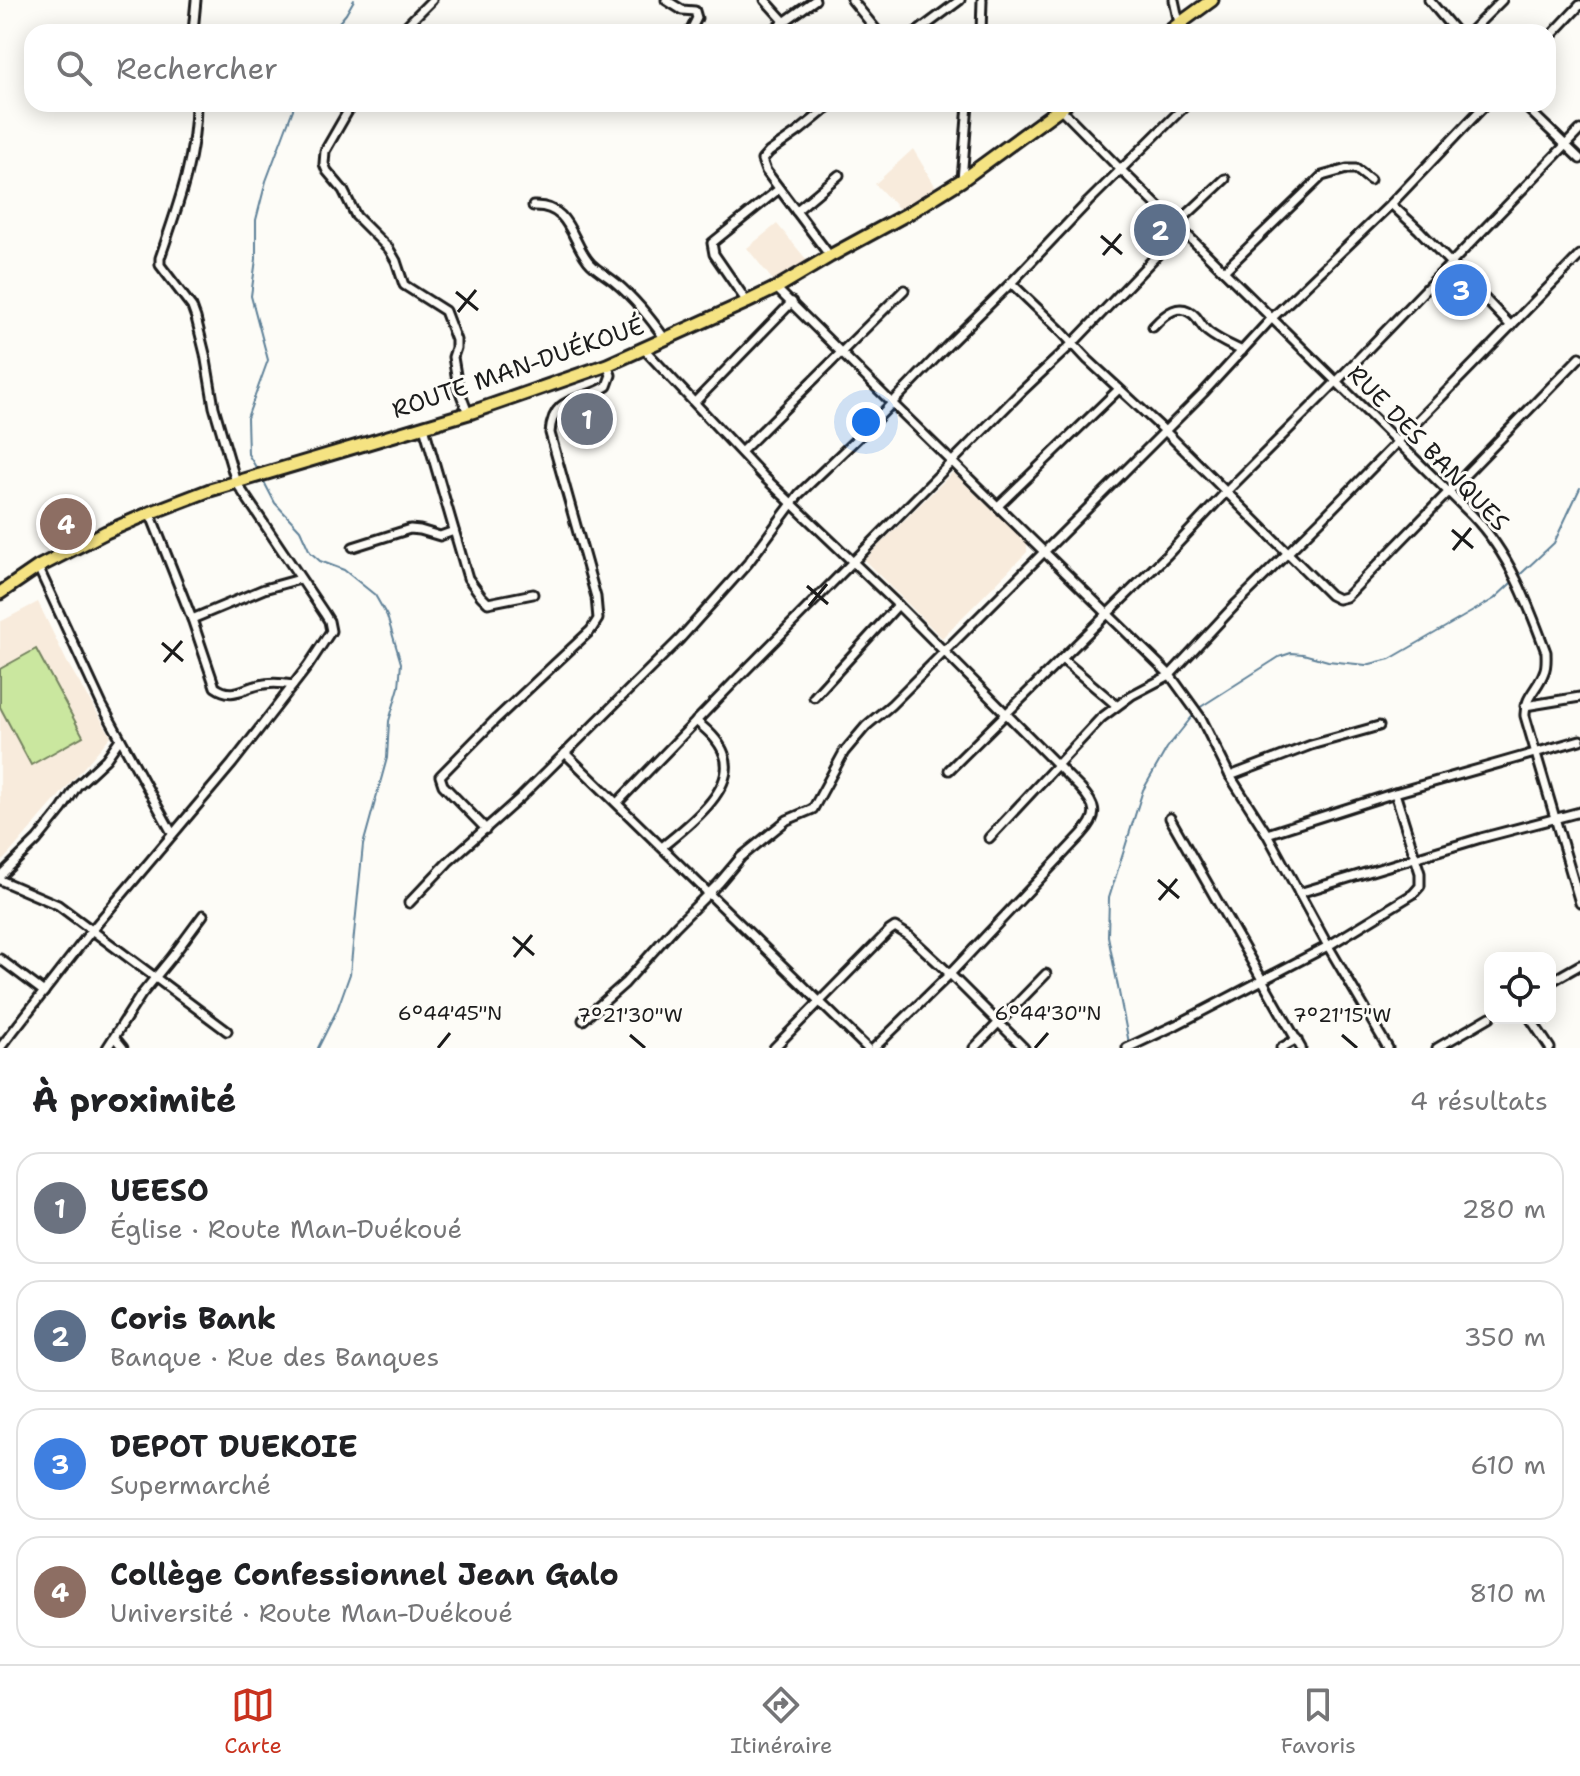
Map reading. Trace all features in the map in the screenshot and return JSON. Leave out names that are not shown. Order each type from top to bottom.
[{"type":"main road","points":[[1179,23],[1212,0]]},
{"type":"main road","name":"ROUTE MAN-DUÉKOUÉ","points":[[0,593],[38,567],[150,513],[236,482],[468,413],[644,349],[776,288],[909,213],[962,180],[1055,112]]},
{"type":"street","points":[[194,24],[196,0]]},
{"type":"street","points":[[408,24],[432,0]]},
{"type":"street","points":[[666,0],[682,10],[695,11],[697,18],[694,24]]},
{"type":"street","points":[[765,0],[784,21]]},
{"type":"street","points":[[780,24],[815,0]]},
{"type":"street","points":[[852,0],[872,24]]},
{"type":"street","points":[[928,24],[960,0]]},
{"type":"street","points":[[981,24],[982,0]]},
{"type":"street","points":[[1174,0],[1179,23]]},
{"type":"street","points":[[1429,0],[1449,24]]},
{"type":"street","points":[[1478,24],[1502,0]]},
{"type":"street","points":[[1556,30],[1580,5]]},
{"type":"street","points":[[0,1048],[92,930],[232,764],[331,631],[324,613],[236,482],[214,407],[195,314],[160,263],[188,174],[196,112]]},
{"type":"street","points":[[347,112],[325,151],[324,164],[343,190],[356,216],[389,249],[404,285],[445,311],[456,343],[453,357],[458,387],[468,413]]},
{"type":"street","points":[[822,112],[762,158],[763,166],[830,256]]},
{"type":"street","points":[[962,180],[967,112]]},
{"type":"street","name":"RUE DES BANQUES","points":[[1068,112],[1121,170],[1486,530],[1504,556],[1546,652],[1544,674],[1525,706]]},
{"type":"street","points":[[409,903],[679,640],[754,555],[791,504],[1179,112]]},
{"type":"street","points":[[583,1020],[625,983],[741,857],[787,820],[813,809],[854,739],[1165,431],[1272,318],[1391,204],[1478,112]]},
{"type":"street","points":[[1531,112],[1580,159]]},
{"type":"street","points":[[949,770],[1167,555],[1580,130]]},
{"type":"street","points":[[1224,271],[1322,176],[1356,169],[1370,180]]},
{"type":"street","points":[[796,211],[839,175]]},
{"type":"street","points":[[617,803],[1021,392],[1073,343],[1225,179]]},
{"type":"street","points":[[747,302],[714,254],[712,243],[779,189]]},
{"type":"street","points":[[1391,204],[1511,326]]},
{"type":"street","points":[[533,206],[551,209],[570,226],[590,263],[625,291],[651,318],[665,339]]},
{"type":"street","points":[[989,838],[1101,718],[1132,695],[1170,675],[1580,255]]},
{"type":"street","points":[[1011,283],[1330,595],[1342,599],[1580,357]]},
{"type":"street","points":[[776,288],[1170,675],[1201,718],[1230,776],[1267,834],[1388,1048]]},
{"type":"street","points":[[741,452],[904,290]]},
{"type":"street","points":[[695,402],[792,302]]},
{"type":"street","points":[[1153,327],[1167,312],[1184,310],[1196,317],[1210,334],[1242,351]]},
{"type":"street","points":[[644,349],[791,504],[898,605],[1058,766],[1089,798],[1094,810],[1093,821],[950,974],[874,1048]]},
{"type":"street","points":[[486,829],[443,785],[440,776],[591,630],[598,619],[596,597],[550,433],[551,421],[558,408],[607,386],[611,375],[607,365]]},
{"type":"street","points":[[998,506],[1119,389]]},
{"type":"street","points":[[424,427],[468,578],[488,603],[533,594]]},
{"type":"street","points":[[150,513],[192,619],[212,682],[218,689],[232,693],[260,685],[293,685]]},
{"type":"street","points":[[353,547],[410,529],[440,536],[454,531]]},
{"type":"street","points":[[38,567],[96,693],[172,833]]},
{"type":"street","points":[[192,619],[264,589],[300,579]]},
{"type":"street","points":[[814,697],[898,605]]},
{"type":"street","points":[[1062,659],[1116,705]]},
{"type":"street","points":[[1580,697],[1525,706],[1525,716],[1578,884],[1580,903]]},
{"type":"street","points":[[662,847],[720,791],[726,774],[727,763],[721,747],[709,731],[696,721]]},
{"type":"street","points":[[1230,776],[1311,745],[1379,726]]},
{"type":"street","points":[[120,739],[106,759],[77,786],[37,840],[0,878],[58,905],[227,1031]]},
{"type":"street","points":[[1267,834],[1395,793],[1580,740]]},
{"type":"street","points":[[565,753],[867,1048]]},
{"type":"street","points":[[1127,1048],[1328,946],[1413,894],[1421,882],[1395,793]]},
{"type":"street","points":[[1299,893],[1481,838],[1580,812]]},
{"type":"street","points":[[1170,818],[1301,1048]]},
{"type":"street","points":[[107,1048],[154,978],[203,915]]},
{"type":"street","points":[[774,1048],[895,927],[950,974],[1024,1048]]},
{"type":"street","points":[[0,959],[44,992]]},
{"type":"street","points":[[1556,979],[1580,965]]},
{"type":"street","points":[[974,1048],[1046,974]]},
{"type":"street","points":[[1437,1048],[1484,1021]]},
{"type":"street","points":[[1534,1024],[1550,1048]]},
{"type":"street","points":[[115,1038],[123,1048]]},
{"type":"street","points":[[1281,1048],[1297,1039]]},
{"type":"shaded area","points":[[913,149],[937,189],[902,212],[875,184]]},
{"type":"shaded area","points":[[777,224],[811,265],[775,283],[747,248]]},
{"type":"shaded area","points":[[953,472],[1027,543],[1027,552],[942,638],[864,560]]},
{"type":"shaded area","points":[[38,602],[67,662],[111,736],[0,864],[0,622]]},
{"type":"green space","points":[[36,649],[83,736],[31,765],[0,707],[0,669]]},
{"type":"waterway","points":[[338,24],[354,0]]},
{"type":"waterway","points":[[257,469],[248,454],[247,418],[268,360],[251,296],[256,259],[256,220],[266,181],[292,112]]},
{"type":"waterway","points":[[262,478],[275,503],[300,530],[310,552],[320,561],[344,570],[375,595],[387,616],[401,663],[399,687],[389,721],[387,758],[363,845],[350,974],[318,1048]]},
{"type":"waterway","points":[[1199,708],[1279,657],[1291,653],[1366,665],[1390,659],[1494,599],[1554,543],[1580,488]]},
{"type":"waterway","points":[[1129,1043],[1108,936],[1109,898],[1143,790],[1167,748],[1195,713]]},
{"type":"place","name":"Coris Bank","points":[[1160,230]]},
{"type":"place","name":"DEPOT DUEKOIE","points":[[1461,290]]},
{"type":"place","name":"UEESO","points":[[587,419]]},
{"type":"place","name":"Collège Confessionnel Jean Galo","points":[[66,524]]}]
